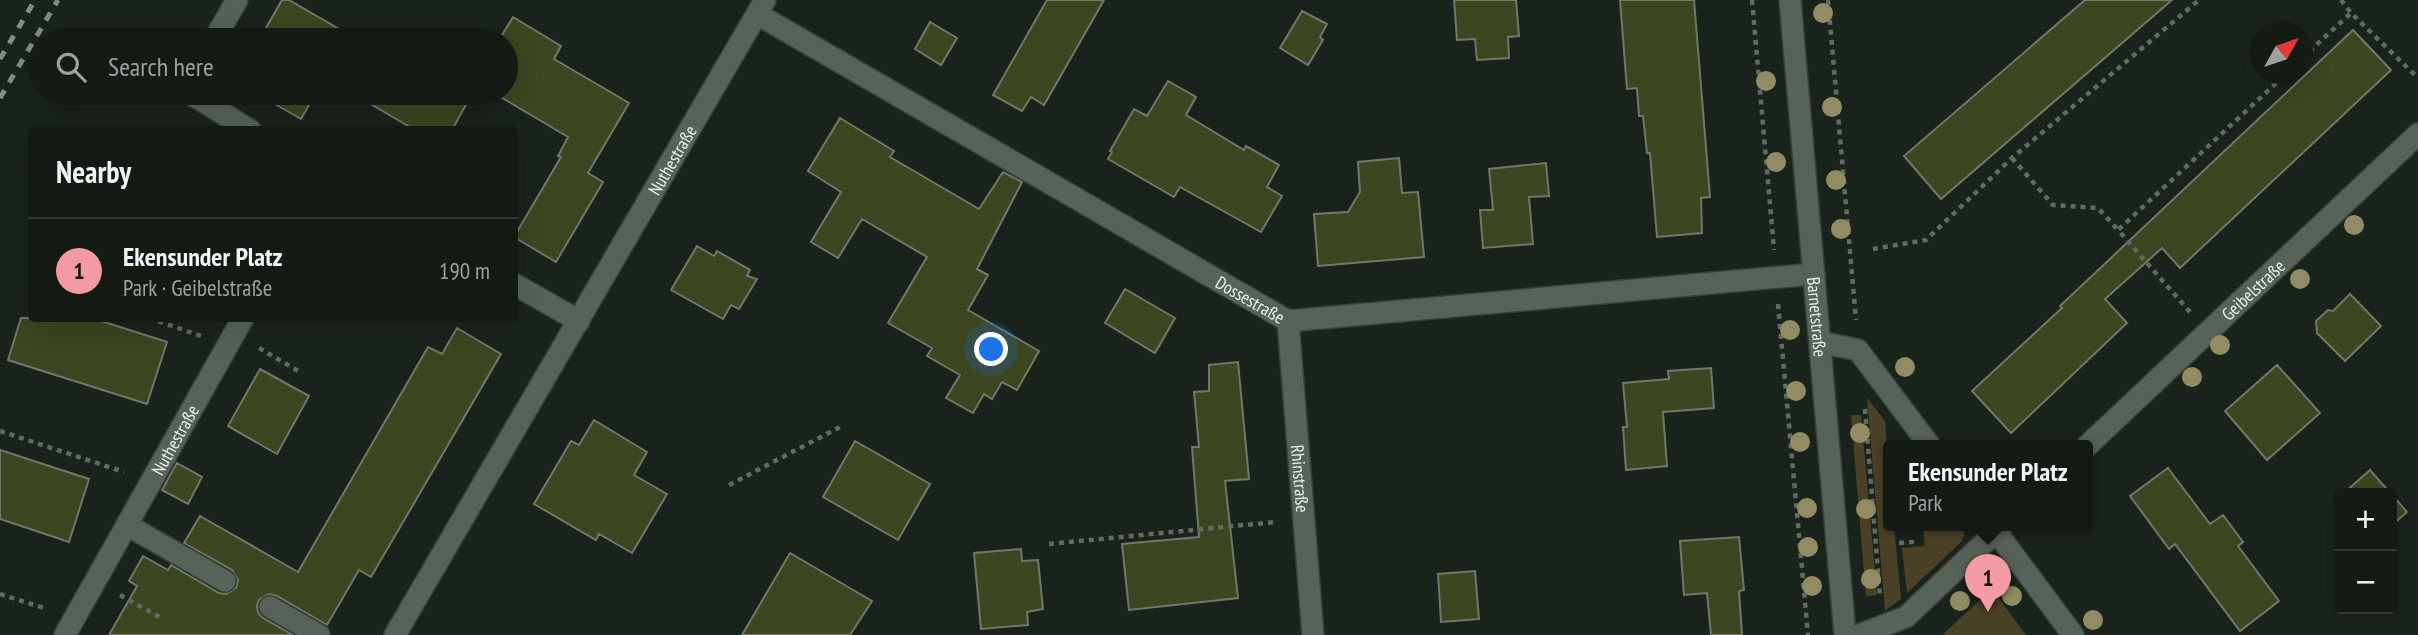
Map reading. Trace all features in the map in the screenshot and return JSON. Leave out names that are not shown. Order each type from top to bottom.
[{"type":"street","points":[[221,28],[237,0]]},
{"type":"street","name":"Barnetstraße","points":[[1790,0],[1845,635]]},
{"type":"street","name":"Dossestraße","points":[[761,7],[1287,321],[1814,274]]},
{"type":"street","name":"Nuthestraße","points":[[395,635],[761,7]]},
{"type":"street","points":[[208,105],[243,126]]},
{"type":"street","name":"Geibelstraße","points":[[2093,440],[2418,134]]},
{"type":"street","points":[[518,286],[579,321]]},
{"type":"street","name":"Rhinstraße","points":[[1287,321],[1313,635]]},
{"type":"street","name":"Nuthestraße","points":[[70,627],[235,332]]},
{"type":"street","points":[[1820,342],[1858,351],[1925,440]]},
{"type":"street","points":[[127,524],[225,581]]},
{"type":"street","points":[[1859,635],[1906,617],[1993,531]]},
{"type":"street","points":[[1998,531],[2073,635]]},
{"type":"street","points":[[270,607],[319,635]]},
{"type":"path","points":[[1752,0],[1808,635]]},
{"type":"path","points":[[1874,249],[1926,240],[2012,158],[2199,0]]},
{"type":"path","points":[[2341,0],[2418,78]]},
{"type":"path","points":[[2313,48],[2351,13]]},
{"type":"path","points":[[2118,230],[2275,84]]},
{"type":"path","points":[[2012,158],[2053,205],[2098,208],[2190,312]]},
{"type":"path","points":[[174,322],[235,332],[300,372]]},
{"type":"path","points":[[729,485],[842,426]]},
{"type":"path","points":[[0,431],[151,481]]},
{"type":"path","points":[[1049,544],[1282,521]]},
{"type":"path","points":[[1899,543],[1912,542],[1911,538]]},
{"type":"path","points":[[95,581],[163,619]]},
{"type":"path","points":[[0,594],[70,627]]},
{"type":"shaded area","points":[[1867,398],[1885,421],[1883,531],[1894,531],[1901,599],[1885,611]]},
{"type":"shaded area","points":[[1851,415],[1861,415],[1877,595],[1866,596]]},
{"type":"shaded area","points":[[1924,531],[1964,531],[1961,542],[1907,593],[1902,548],[1925,546]]},
{"type":"shaded area","points":[[1992,589],[2026,635],[1942,635]]},
{"type":"building","points":[[282,0],[289,0],[337,28],[266,28]]},
{"type":"building","points":[[1047,0],[1104,0],[1044,105],[1031,97],[1022,111],[993,95]]},
{"type":"building","points":[[1454,0],[1516,0],[1519,36],[1508,37],[1509,58],[1477,60],[1475,39],[1457,40]]},
{"type":"building","points":[[1620,0],[1694,0],[1710,197],[1701,198],[1702,233],[1657,237],[1650,153],[1647,153],[1643,116],[1639,116],[1637,88],[1627,89]]},
{"type":"building","points":[[2085,0],[2172,0],[1941,199],[1904,156]]},
{"type":"building","points":[[1302,11],[1327,24],[1320,37],[1323,40],[1308,65],[1280,48]]},
{"type":"building","points":[[513,17],[561,46],[554,59],[629,103],[588,173],[603,182],[556,262],[518,239],[518,230],[561,157],[558,156],[568,137],[514,105],[518,105],[518,28],[506,28]]},
{"type":"building","points":[[930,22],[957,38],[941,65],[915,49]]},
{"type":"building","points":[[2353,30],[2391,70],[2180,268],[2162,248],[2105,299],[2127,323],[2011,433],[1972,391],[2296,84],[2313,84],[2313,68]]},
{"type":"building","points":[[1168,81],[1196,97],[1186,115],[1244,150],[1246,146],[1279,165],[1267,187],[1282,196],[1261,232],[1180,187],[1174,197],[1108,159],[1134,109],[1147,116]]},
{"type":"building","points":[[277,105],[309,105],[301,119]]},
{"type":"building","points":[[372,105],[466,105],[454,126],[408,126]]},
{"type":"building","points":[[840,118],[894,151],[890,157],[979,209],[1003,172],[1022,182],[977,269],[988,275],[968,310],[1039,351],[1017,390],[1002,382],[992,399],[984,394],[973,413],[946,398],[960,375],[927,356],[932,348],[888,323],[927,257],[862,219],[838,258],[811,242],[841,192],[808,171]]},
{"type":"building","points":[[1399,158],[1402,193],[1418,192],[1424,257],[1318,266],[1314,214],[1348,212],[1360,192],[1358,162]]},
{"type":"building","points":[[1546,163],[1549,196],[1529,197],[1533,244],[1483,248],[1480,210],[1493,210],[1489,169]]},
{"type":"building","points":[[697,246],[714,256],[717,251],[750,270],[747,276],[757,279],[739,309],[731,305],[723,319],[671,290]]},
{"type":"building","points":[[1125,289],[1175,318],[1155,353],[1105,323]]},
{"type":"building","points":[[2350,294],[2381,326],[2345,361],[2317,333],[2316,321],[2328,310],[2333,311]]},
{"type":"building","points":[[21,318],[28,318],[28,322],[104,322],[167,342],[147,404],[8,360]]},
{"type":"building","points":[[457,328],[501,354],[371,577],[359,570],[327,625],[269,594],[259,600],[258,613],[293,635],[109,635],[137,586],[129,581],[143,556],[168,570],[171,565],[219,593],[226,594],[236,588],[238,580],[232,570],[184,543],[200,516],[298,572],[428,347],[442,354]]},
{"type":"building","points":[[1238,362],[1249,479],[1225,481],[1238,598],[1129,610],[1122,544],[1199,537],[1192,447],[1199,447],[1194,392],[1209,391],[1209,365]]},
{"type":"building","points":[[2277,365],[2320,413],[2267,460],[2225,411]]},
{"type":"building","points":[[1711,368],[1714,408],[1663,412],[1667,466],[1626,470],[1623,427],[1627,427],[1623,383],[1669,379],[1668,371]]},
{"type":"building","points":[[260,369],[309,396],[277,454],[228,426]]},
{"type":"building","points":[[594,420],[647,452],[634,475],[667,494],[632,553],[599,534],[596,540],[534,504],[571,441],[579,445]]},
{"type":"building","points":[[855,441],[930,484],[898,540],[823,497]]},
{"type":"building","points":[[0,450],[89,479],[69,542],[0,519]]},
{"type":"building","points":[[177,463],[202,477],[188,504],[162,490]]},
{"type":"building","points":[[2168,468],[2210,524],[2223,515],[2243,542],[2238,546],[2279,601],[2240,631],[2175,544],[2169,549],[2130,496]]},
{"type":"building","points":[[2370,470],[2386,488],[2350,488]]},
{"type":"building","points":[[2397,501],[2407,512],[2397,521]]},
{"type":"building","points":[[1739,537],[1744,590],[1739,591],[1742,635],[1711,635],[1707,593],[1684,595],[1680,541]]},
{"type":"building","points":[[1021,549],[1022,561],[1038,560],[1043,609],[1027,612],[1028,625],[981,629],[974,553]]},
{"type":"building","points":[[790,553],[872,601],[850,635],[742,635]]},
{"type":"building","points":[[1475,571],[1479,619],[1441,622],[1438,574]]},
{"type":"railway","points":[[0,59],[35,0]]},
{"type":"railway","points":[[41,28],[58,0]]},
{"type":"railway","points":[[0,98],[28,51]]},
{"type":"place","name":"Ekensunder Platz","points":[[1988,612]]}]
